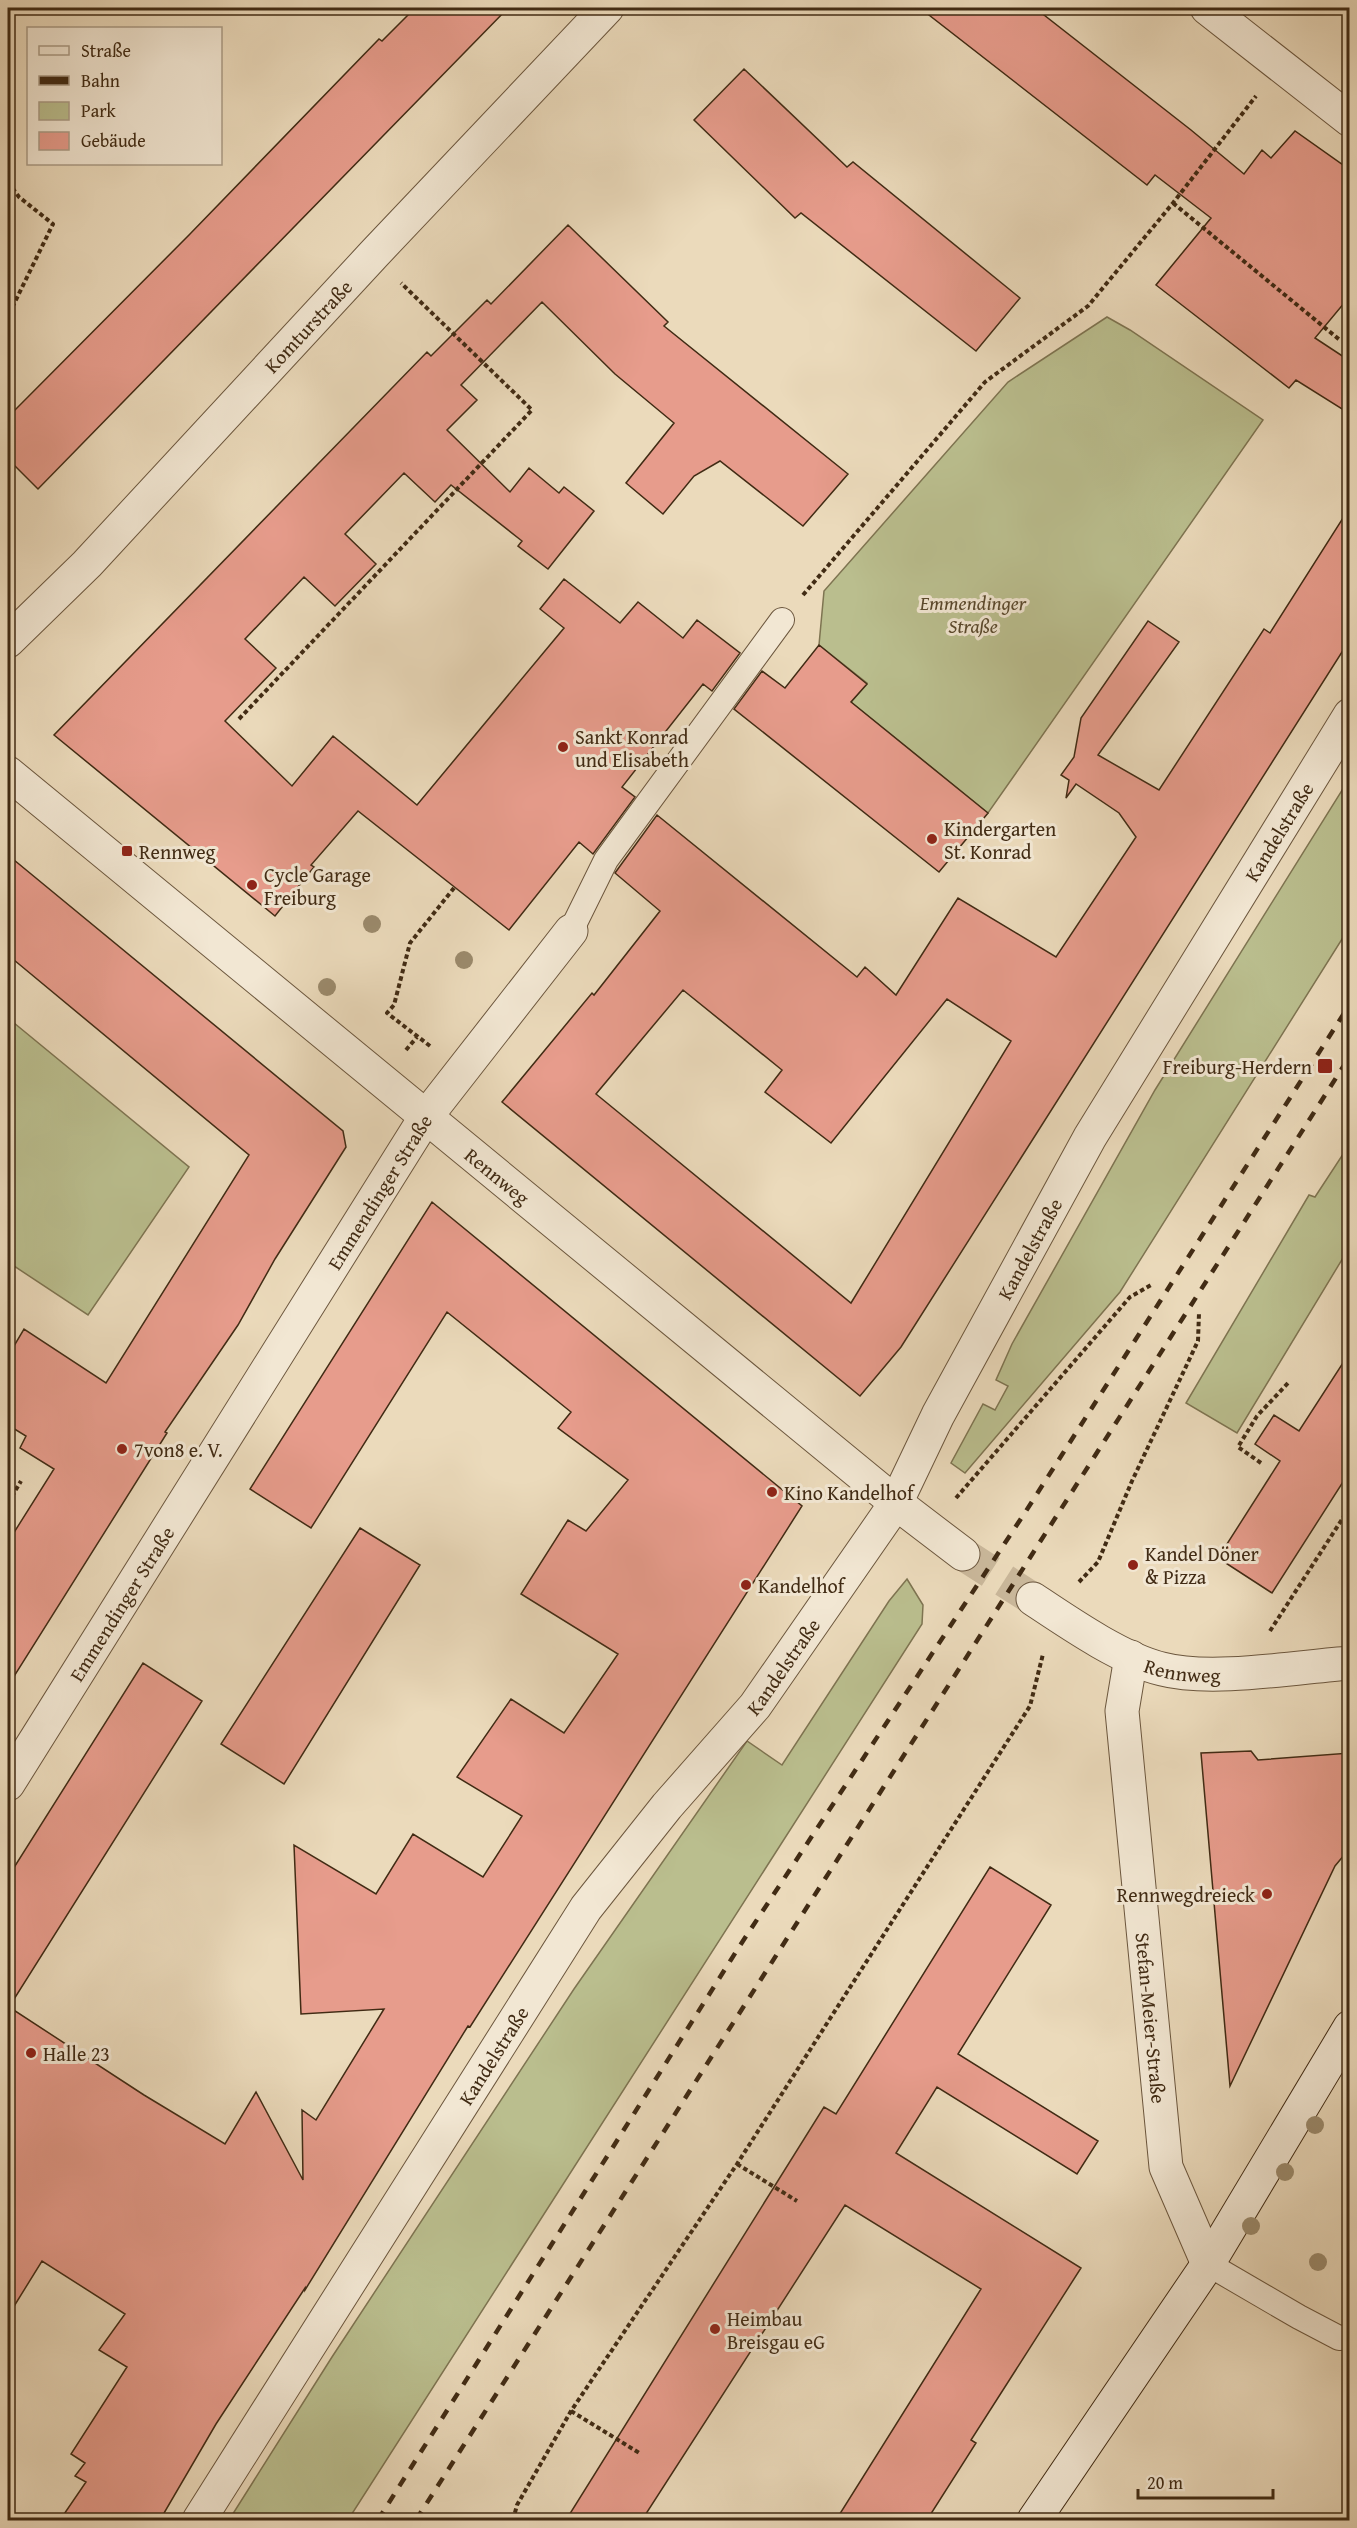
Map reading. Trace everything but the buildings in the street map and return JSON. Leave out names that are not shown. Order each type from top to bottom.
[{"type":"street","name":"Komturstraße","points":[[8,641],[87,564],[374,254],[607,8]]},
{"type":"street","points":[[1207,8],[1350,120]]},
{"type":"street","name":"Kandelstraße","points":[[199,2520],[586,1908],[667,1806],[755,1706],[896,1503],[938,1415],[1090,1137],[1350,715]]},
{"type":"street","name":"Rennweg","points":[[8,773],[425,1118],[896,1503],[963,1554]]},
{"type":"street","name":"Emmendinger Straße","points":[[8,1784],[425,1118],[572,931]]},
{"type":"street","name":"Rennweg","points":[[1043,1606],[1131,1657],[1162,1670],[1203,1674],[1350,1663]]},
{"type":"street","name":"Stefan-Meier-Straße","points":[[1131,1657],[1122,1711],[1166,2167],[1208,2264]]},
{"type":"street","points":[[1034,2520],[1208,2264],[1350,2027]]},
{"type":"lane","name":"Emmendinger Straße","points":[[572,931],[606,861],[782,620]]},
{"type":"lane","points":[[1208,2264],[1338,2338],[1350,2337]]},
{"type":"path","points":[[782,620],[985,382],[1088,306],[1173,203],[1279,66]]},
{"type":"path","points":[[8,182],[18,197],[53,224],[8,316]]},
{"type":"path","points":[[1173,203],[1341,341]]},
{"type":"path","points":[[239,719],[532,411],[374,254]]},
{"type":"path","points":[[454,888],[410,942],[394,1005],[387,1013],[461,1071]]},
{"type":"path","points":[[956,1499],[1130,1297],[1153,1284]]},
{"type":"path","points":[[1077,1585],[1098,1562],[1132,1480],[1198,1341],[1199,1313]]},
{"type":"path","points":[[1261,1462],[1238,1447],[1257,1416],[1289,1382]]},
{"type":"path","points":[[8,1503],[21,1480]]},
{"type":"path","points":[[1243,1672],[1350,1507]]},
{"type":"path","points":[[513,2520],[518,2505],[572,2411],[737,2164],[1030,1706],[1043,1606]]},
{"type":"path","points":[[737,2164],[797,2201]]},
{"type":"path","points":[[572,2411],[641,2454]]},
{"type":"green space","name":"Emmendinger Straße","points":[[1107,317],[1130,330],[1263,420],[988,813],[851,702],[867,683],[819,645],[824,591],[1008,382]]},
{"type":"green space","points":[[1349,779],[1349,928],[1120,1292],[965,1473],[951,1463],[983,1404],[995,1410],[1008,1386],[996,1380],[1012,1344],[1155,1090]]},
{"type":"green space","points":[[8,1018],[189,1167],[88,1315],[8,1262]]},
{"type":"green space","points":[[1349,1145],[1349,1248],[1237,1433],[1186,1403],[1309,1195],[1315,1197]]},
{"type":"green space","points":[[907,1579],[923,1605],[922,1624],[348,2520],[229,2520],[332,2357],[574,1989],[747,1741],[782,1765],[889,1601]]},
{"type":"tunnel","points":[[963,1554],[1033,1599]]},
{"type":"railway","points":[[378,2520],[739,1947],[1026,1511],[1350,1004]]},
{"type":"railway","points":[[416,2520],[1350,1056]]},
{"type":"place","name":"Sankt Konrad und Elisabeth","points":[[563,747]]},
{"type":"place","name":"Kindergarten St. Konrad","points":[[932,839]]},
{"type":"place","name":"Rennweg","points":[[127,851]]},
{"type":"place","name":"Cycle Garage Freiburg","points":[[252,885]]},
{"type":"place","name":"Freiburg-Herdern","points":[[1325,1066]]},
{"type":"place","name":"7von8 e. V.","points":[[122,1449]]},
{"type":"place","name":"Kino Kandelhof","points":[[772,1492]]},
{"type":"place","name":"Kandel Döner & Pizza","points":[[1133,1565]]},
{"type":"place","name":"Kandelhof","points":[[746,1585]]},
{"type":"place","name":"Rennwegdreieck","points":[[1267,1894]]},
{"type":"place","name":"Halle 23","points":[[31,2053]]},
{"type":"place","name":"Heimbau Breisgau eG","points":[[715,2329]]}]
